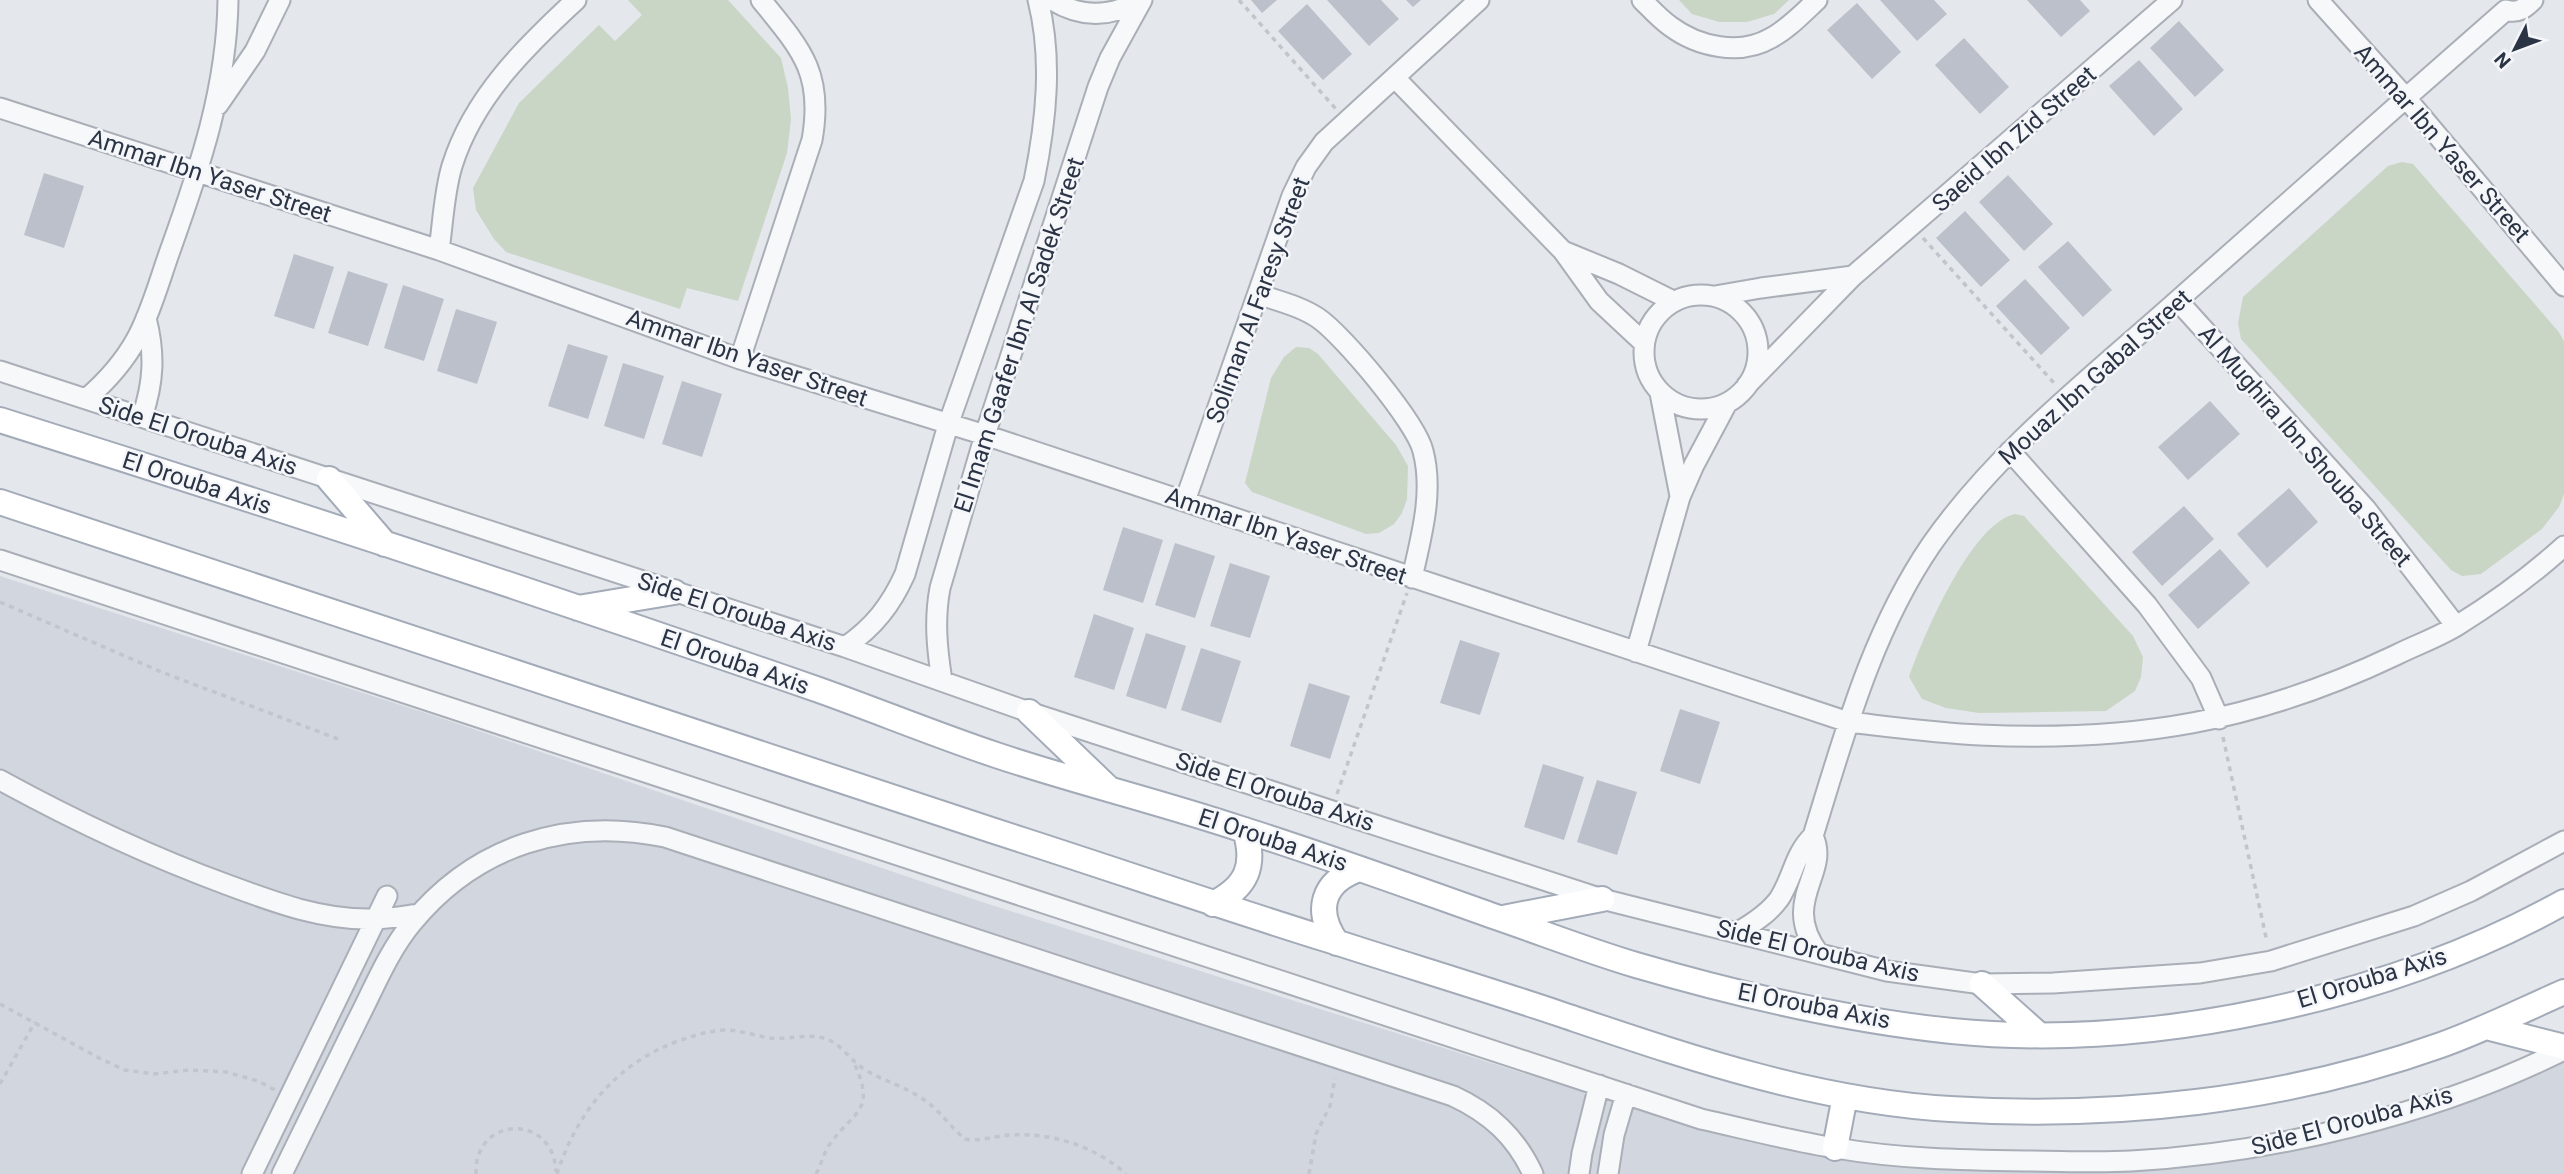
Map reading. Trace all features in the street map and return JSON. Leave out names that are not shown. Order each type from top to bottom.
[{"type":"main road","name":"El Orouba Axis","points":[[0,420],[575,608],[823,692],[1001,757],[1244,830],[1632,964],[1792,1005],[1956,1031],[2038,1034],[2115,1031],[2191,1023],[2266,1010],[2340,992],[2413,969],[2473,945],[2564,902]]},
{"type":"main road","points":[[328,479],[386,545]]},
{"type":"main road","points":[[0,502],[1213,904],[1474,985],[1718,1067],[1807,1089],[1898,1105],[1989,1111],[2140,1108],[2293,1087],[2368,1069],[2486,1027],[2564,992]]},
{"type":"main road","points":[[575,608],[674,592]]},
{"type":"main road","points":[[1029,712],[1110,790]]},
{"type":"main road","points":[[1213,904],[1230,896],[1242,882],[1250,866],[1250,847],[1244,830]]},
{"type":"main road","points":[[1337,943],[1327,930],[1323,915],[1325,899],[1338,879],[1359,869]]},
{"type":"main road","points":[[1500,918],[1602,899]]},
{"type":"main road","points":[[1982,984],[2038,1034]]},
{"type":"main road","points":[[2486,1027],[2564,1049]]},
{"type":"main road","points":[[1835,1148],[1845,1096]]},
{"type":"street","points":[[86,399],[115,371],[138,337],[198,172],[225,59],[228,0]]},
{"type":"street","points":[[215,109],[255,51],[280,0]]},
{"type":"street","points":[[439,250],[451,169],[463,135],[476,112],[511,66],[576,0]]},
{"type":"street","points":[[740,359],[812,140],[816,116],[816,93],[810,69],[799,48],[761,0]]},
{"type":"street","name":"El Imam Gaafer Ibn Al Sadek Street","points":[[845,647],[872,626],[895,596],[905,574],[948,425],[1036,168],[1046,104],[1044,24],[1038,0]]},
{"type":"street","points":[[1052,0],[1066,9],[1086,14],[1107,14],[1141,0]]},
{"type":"street","name":"El Imam Gaafer Ibn Al Sadek Street","points":[[942,681],[936,638],[940,588],[985,435],[1098,88],[1110,58],[1141,0]]},
{"type":"street","name":"Soliman Al Faresy Street","points":[[1185,502],[1293,196],[1306,167],[1324,142],[1479,0]]},
{"type":"street","points":[[1642,0],[1670,27],[1695,40],[1725,48],[1744,48],[1771,38],[1817,0]]},
{"type":"street","name":"Saeid Ibn Zid Street","points":[[1748,385],[1853,276],[1913,227],[2172,0]]},
{"type":"street","name":"Ammar Ibn Yaser Street","points":[[2318,0],[2406,98],[2564,286]]},
{"type":"street","name":"Mouaz Ibn Gabal Street","points":[[1736,933],[1764,915],[1780,897],[1797,856],[1813,836],[1870,659],[1897,601],[1930,547],[1966,499],[2010,451],[2068,397],[2406,98],[2505,5],[2515,12],[2533,0]]},
{"type":"street","points":[[1395,78],[1563,251],[1599,301],[1644,343]]},
{"type":"street","name":"Ammar Ibn Yaser Street","points":[[0,108],[439,250],[740,359],[985,435],[1848,722],[1977,735],[2039,737],[2164,729],[2219,719],[2304,695],[2356,674],[2456,626],[2545,564],[2564,546]]},
{"type":"street","points":[[1563,251],[1619,274],[1673,301]]},
{"type":"street","points":[[1715,296],[1742,312],[1751,325],[1757,340],[1755,371],[1748,385],[1727,403],[1713,408],[1692,408],[1671,401],[1660,393],[1649,378],[1644,361],[1644,343],[1649,326],[1659,312],[1673,301],[1686,296],[1715,296],[1853,276]]},
{"type":"street","points":[[1258,294],[1301,309],[1330,327],[1406,415],[1417,434],[1423,451],[1427,497],[1412,578]]},
{"type":"street","name":"Al Mughira Ibn Shouba Street","points":[[2178,301],[2366,509],[2456,626]]},
{"type":"street","points":[[142,417],[150,393],[153,368],[152,342],[146,318]]},
{"type":"street","name":"Side El Orouba Axis","points":[[0,371],[845,647],[1029,712],[1602,899],[1887,971],[1982,984],[2200,973],[2271,961],[2414,916],[2471,891],[2564,841]]},
{"type":"street","points":[[1660,393],[1680,497]]},
{"type":"street","points":[[1636,652],[1680,497],[1727,403]]},
{"type":"street","points":[[2010,451],[2147,605],[2201,678],[2219,719]]},
{"type":"street","name":"Side El Orouba Axis","points":[[0,560],[1702,1119],[1925,1166],[2130,1161],[2247,1150],[2341,1129],[2439,1101],[2529,1067],[2564,1049]]},
{"type":"street","points":[[0,780],[122,842],[278,904],[318,914],[374,919],[420,914]]},
{"type":"street","points":[[282,1174],[383,968],[420,914],[446,887],[467,872],[537,839],[575,832],[614,830],[666,837],[1471,1105],[1504,1129],[1517,1144],[1533,1174]]},
{"type":"street","name":"Mouaz Ibn Gabal Street","points":[[1813,836],[1817,857],[1803,901],[1802,915],[1808,938],[1819,954]]},
{"type":"street","points":[[252,1174],[387,896]]},
{"type":"street","points":[[1579,1174],[1599,1085]]},
{"type":"street","points":[[1608,1172],[1614,1135],[1626,1094]]},
{"type":"street","points":[[1587,1133],[1596,1139],[1608,1172]]},
{"type":"path","points":[[1239,0],[1346,121]]},
{"type":"path","points":[[1913,227],[2068,397]]},
{"type":"path","points":[[1331,810],[1412,578]]},
{"type":"path","points":[[0,602],[164,673],[338,739]]},
{"type":"path","points":[[2219,719],[2271,961]]},
{"type":"path","points":[[0,1004],[125,1070],[154,1074],[189,1070],[226,1072],[258,1080],[289,1098]]},
{"type":"path","points":[[0,1084],[35,1023]]},
{"type":"path","points":[[557,1174],[576,1128],[602,1091],[628,1066],[667,1045],[722,1030],[741,1031],[770,1038],[819,1036],[838,1045],[866,1070],[921,1098],[969,1140],[1013,1134],[1063,1140],[1091,1151],[1126,1174]]},
{"type":"path","points":[[1309,1174],[1316,1134],[1330,1106],[1341,1060]]},
{"type":"path","points":[[816,1174],[831,1143],[860,1110],[862,1084],[853,1061]]},
{"type":"path","points":[[476,1174],[478,1154],[490,1137],[509,1129],[519,1129],[539,1135],[547,1143],[556,1161],[557,1174]]},
{"type":"shaded area","points":[[0,576],[441,718],[985,903],[1690,1126],[1753,1143],[1840,1159],[2006,1172],[2068,1172],[2199,1162],[2564,1056],[2564,1174],[0,1174]]},
{"type":"green space","points":[[628,0],[728,0],[781,58],[791,119],[787,153],[738,301],[687,288],[680,309],[506,252],[494,239],[476,210],[473,188],[519,103],[599,25],[615,41],[642,15]]},
{"type":"green space","points":[[1679,0],[1789,0],[1774,14],[1747,22],[1719,22],[1692,14]]},
{"type":"green space","points":[[2402,162],[2413,164],[2564,341],[2564,494],[2559,507],[2542,529],[2481,574],[2462,576],[2451,570],[2241,339],[2238,323],[2243,297],[2388,166]]},
{"type":"green space","points":[[1296,347],[1309,348],[1318,354],[1396,445],[1408,466],[1407,499],[1402,513],[1394,524],[1379,533],[1366,534],[1252,492],[1245,483],[1271,378],[1284,357]]},
{"type":"green space","points":[[2015,514],[2024,516],[2133,636],[2143,657],[2141,677],[2135,691],[2106,711],[1979,713],[1946,708],[1922,699],[1909,677],[1937,610],[1966,559],[1998,522]]},
{"type":"building","points":[[1251,0],[1277,0],[1262,13]]},
{"type":"building","points":[[1327,0],[1381,0],[1399,19],[1369,46]]},
{"type":"building","points":[[1406,0],[1421,0],[1413,7]]},
{"type":"building","points":[[1880,0],[1934,0],[1947,14],[1917,41]]},
{"type":"building","points":[[2027,0],[2080,0],[2090,11],[2061,37]]},
{"type":"building","points":[[1857,3],[1901,52],[1872,79],[1827,30]]},
{"type":"building","points":[[1307,4],[1352,54],[1323,80],[1278,31]]},
{"type":"building","points":[[2179,21],[2224,70],[2195,97],[2150,48]]},
{"type":"building","points":[[1964,38],[2009,87],[1980,114],[1935,65]]},
{"type":"building","points":[[2139,60],[2183,109],[2154,136],[2109,86]]},
{"type":"building","points":[[44,173],[84,186],[64,248],[24,235]]},
{"type":"building","points":[[2008,175],[2053,224],[2024,251],[1979,202]]},
{"type":"building","points":[[1965,211],[2010,260],[1981,287],[1936,238]]},
{"type":"building","points":[[2068,241],[2112,290],[2083,317],[2038,267]]},
{"type":"building","points":[[294,254],[334,267],[314,329],[274,316]]},
{"type":"building","points":[[348,271],[388,284],[368,346],[328,333]]},
{"type":"building","points":[[2025,279],[2070,328],[2041,355],[1996,306]]},
{"type":"building","points":[[403,285],[444,299],[424,361],[384,348]]},
{"type":"building","points":[[456,309],[497,322],[477,384],[437,371]]},
{"type":"building","points":[[568,344],[608,356],[588,419],[548,406]]},
{"type":"building","points":[[623,363],[664,376],[644,439],[604,426]]},
{"type":"building","points":[[682,381],[722,394],[702,457],[662,444]]},
{"type":"building","points":[[2210,401],[2240,434],[2188,480],[2158,447]]},
{"type":"building","points":[[2289,488],[2318,522],[2267,568],[2237,534]]},
{"type":"building","points":[[2184,506],[2214,539],[2162,586],[2132,552]]},
{"type":"building","points":[[1123,527],[1163,540],[1143,603],[1103,590]]},
{"type":"building","points":[[1175,543],[1215,556],[1195,618],[1155,605]]},
{"type":"building","points":[[2220,549],[2250,583],[2198,629],[2168,595]]},
{"type":"building","points":[[1230,563],[1270,576],[1250,638],[1210,626]]},
{"type":"building","points":[[1094,614],[1134,628],[1114,690],[1074,677]]},
{"type":"building","points":[[1146,633],[1186,646],[1166,709],[1126,696]]},
{"type":"building","points":[[1460,640],[1500,653],[1480,715],[1440,703]]},
{"type":"building","points":[[1201,648],[1241,661],[1221,723],[1181,710]]},
{"type":"building","points":[[1309,683],[1350,696],[1330,759],[1290,746]]},
{"type":"building","points":[[1680,709],[1720,722],[1700,784],[1660,771]]},
{"type":"building","points":[[1543,764],[1584,777],[1564,840],[1524,827]]},
{"type":"building","points":[[1597,780],[1637,792],[1617,855],[1577,842]]}]
